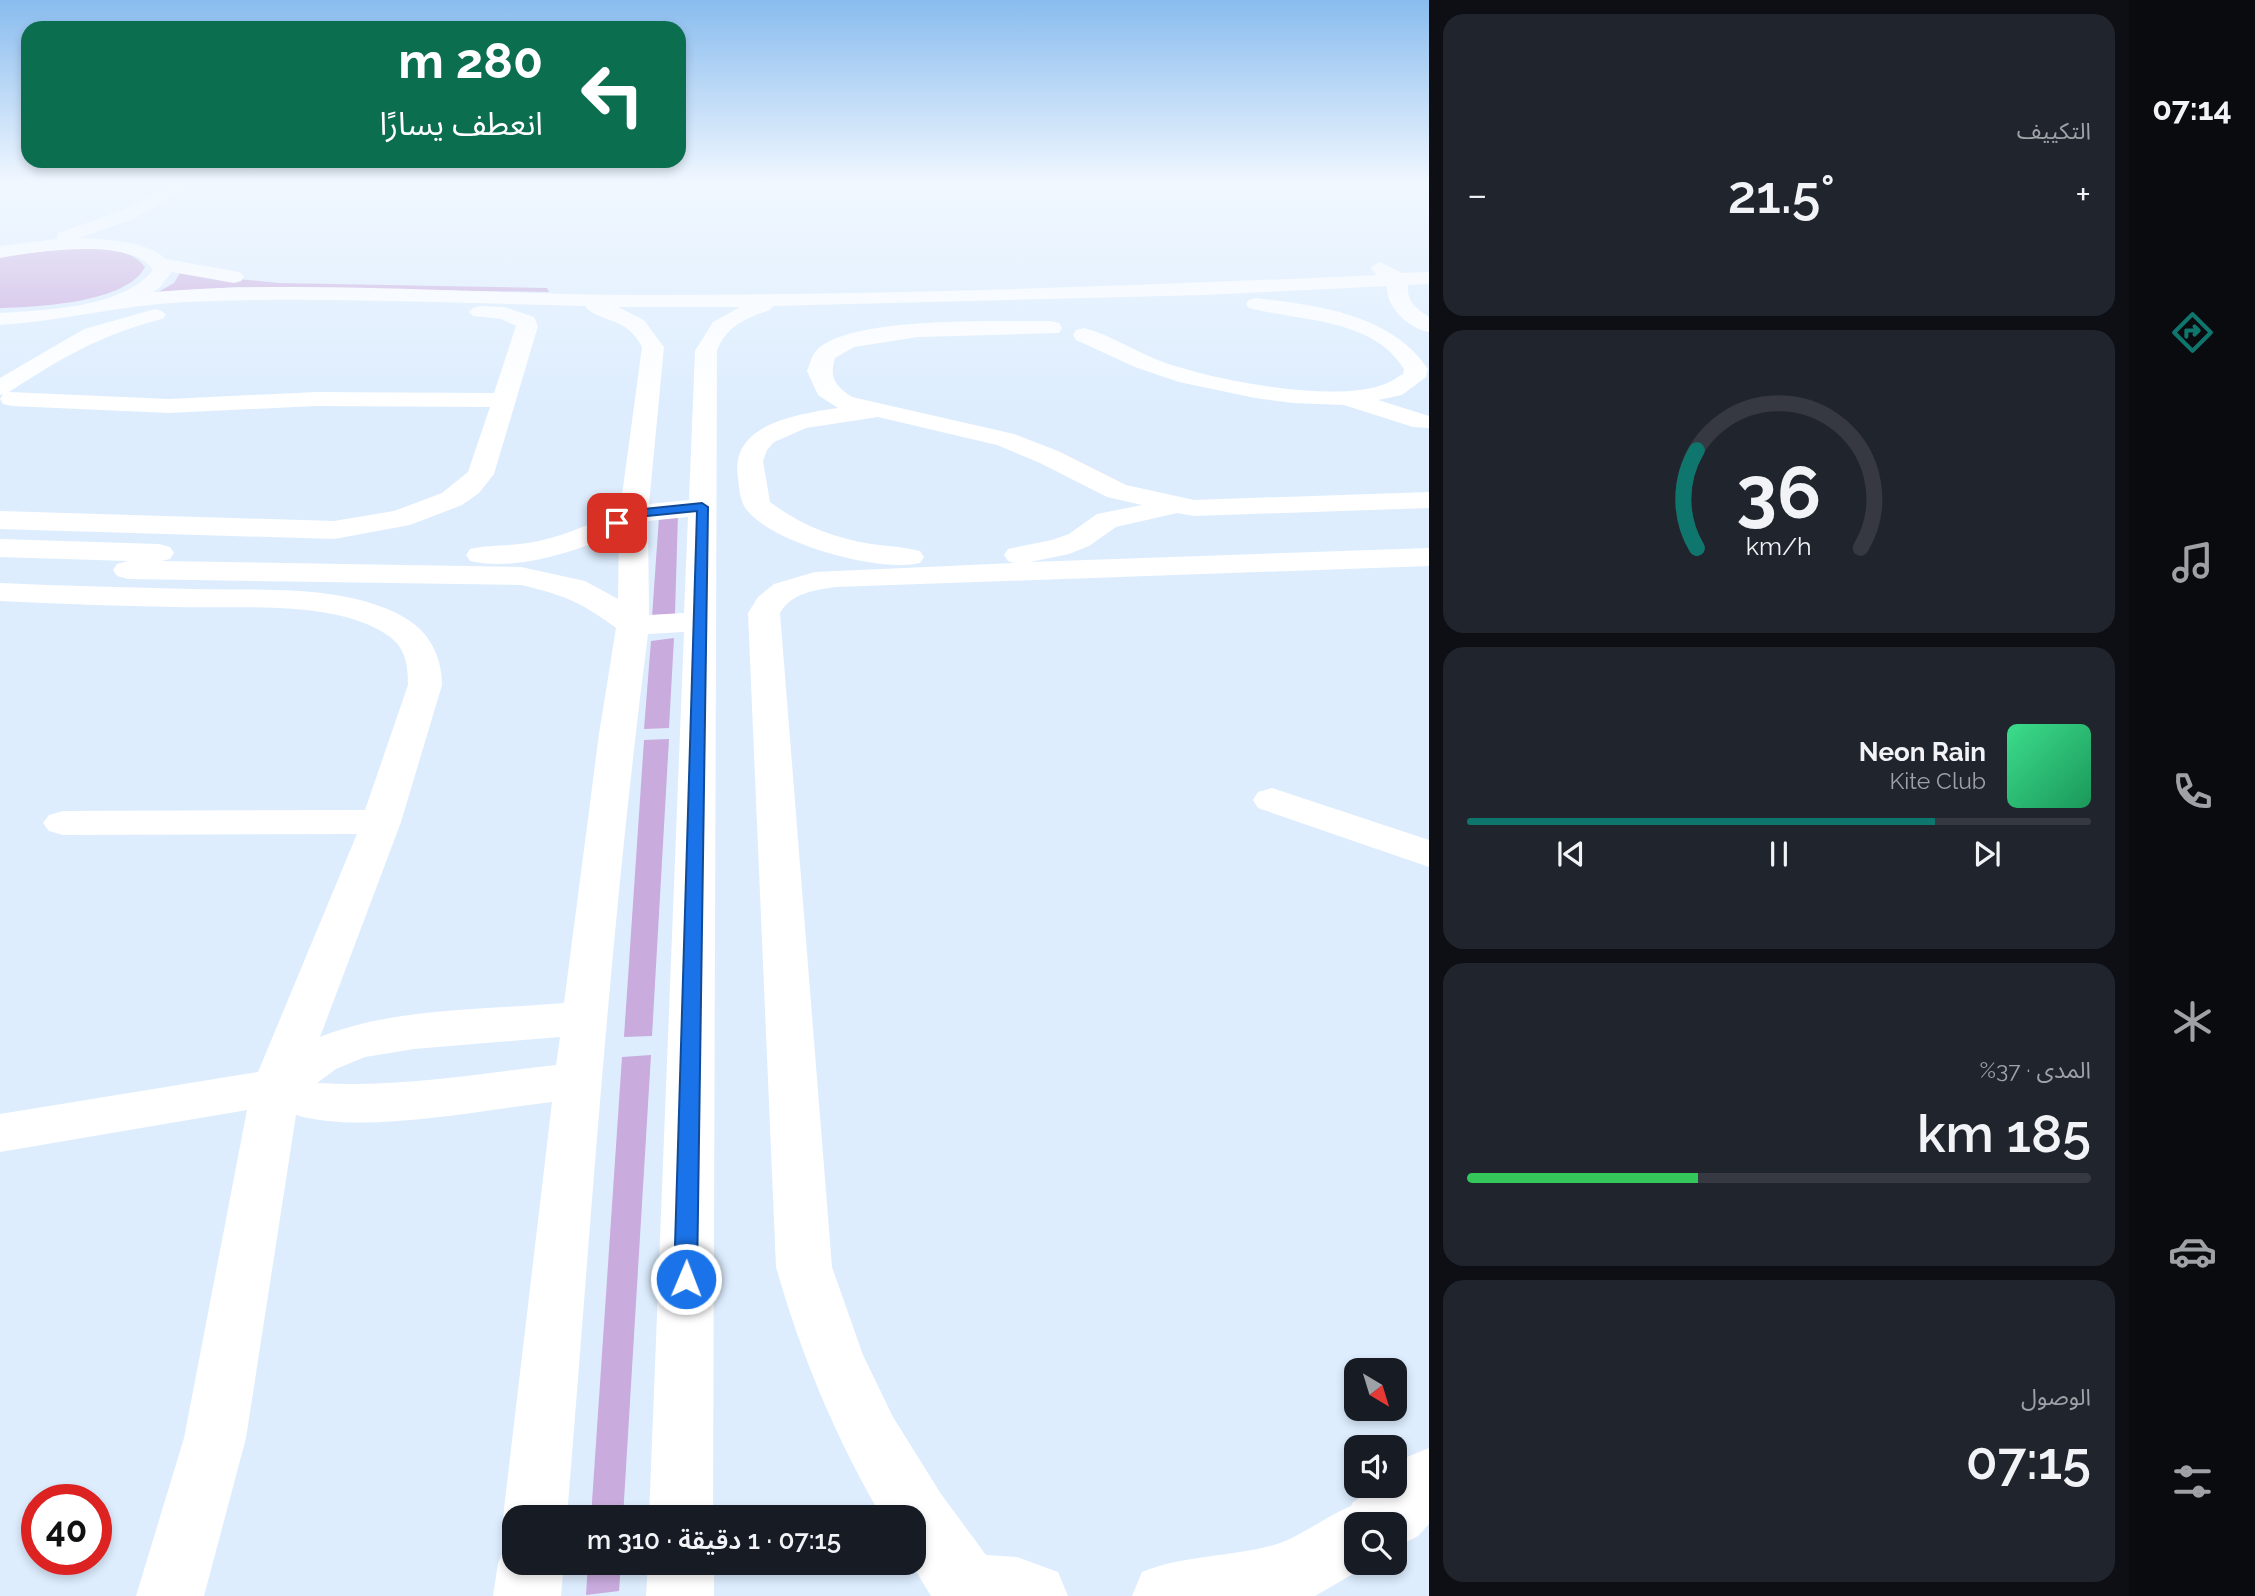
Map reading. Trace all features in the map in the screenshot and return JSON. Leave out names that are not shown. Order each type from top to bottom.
[{"type":"street","points":[[154,258],[162,264],[219,275],[289,281],[569,293],[628,318],[649,336],[653,346],[634,514],[633,625],[617,734],[536,1505]]},
{"type":"street","points":[[111,302],[154,283],[160,276],[162,264]]},
{"type":"street","points":[[0,329],[111,302],[182,296],[269,293],[1032,294],[1282,279],[1429,265]]},
{"type":"street","points":[[1380,268],[1399,280]]},
{"type":"street","points":[[681,1505],[702,507],[706,351],[710,339],[718,327],[731,318],[798,293],[990,283],[1429,278]]},
{"type":"street","points":[[1282,279],[1382,314],[1429,345]]},
{"type":"street","points":[[1399,280],[1396,287],[1397,296],[1402,305],[1429,326]]},
{"type":"street","points":[[1060,293],[1142,362],[1196,379],[1271,393],[1341,398],[1426,424]]},
{"type":"street","points":[[1032,294],[1051,325],[1064,334],[1092,320],[1150,304],[1224,302],[1294,309],[1334,317],[1368,329],[1406,353],[1413,361],[1416,369],[1414,377],[1395,389],[1341,398]]},
{"type":"street","points":[[0,520],[334,530],[400,519],[452,499],[481,474],[527,326],[521,318],[492,312],[220,307],[169,312],[120,323],[80,337],[3,395]]},
{"type":"street","points":[[0,319],[53,314]]},
{"type":"street","points":[[1051,325],[890,332],[853,338],[839,343],[820,356],[817,364],[821,384],[829,394],[864,409],[957,426],[1004,439],[1049,457],[1096,483],[1141,498],[1194,508]]},
{"type":"street","points":[[1395,389],[1403,405],[1426,424]]},
{"type":"street","points":[[803,421],[822,410],[828,403],[829,394]]},
{"type":"street","points":[[3,395],[169,407],[316,399],[504,400]]},
{"type":"street","points":[[889,413],[843,414],[803,421],[781,428],[765,438],[754,448],[749,460],[757,505],[784,525],[827,542],[908,557],[1009,556],[1035,553],[1079,540],[1107,520],[1146,511],[1429,500]]},
{"type":"street","points":[[1096,483],[1109,502],[1107,520]]},
{"type":"street","points":[[0,548],[185,554],[522,553],[599,532],[634,514],[702,507]]},
{"type":"street","points":[[545,580],[564,573],[572,563],[565,553],[548,548]]},
{"type":"street","points":[[1011,1594],[940,1551],[899,1489],[838,1370],[817,1315],[804,1267],[764,613],[767,607],[789,589],[836,578],[1429,557]]},
{"type":"street","points":[[4,591],[496,575],[545,580],[574,588],[599,600],[633,625],[701,622]]},
{"type":"street","points":[[4,591],[323,604],[350,608],[395,625],[416,645],[426,667],[425,685],[381,822],[335,944],[276,1087],[215,1438],[170,1596]]},
{"type":"street","points":[[1272,800],[1429,854]]},
{"type":"street","points":[[63,823],[381,822]]},
{"type":"street","points":[[0,1133],[276,1087],[319,1057],[357,1041],[414,1032],[586,1017]]},
{"type":"street","points":[[276,1087],[312,1101],[353,1104],[579,1081]]},
{"type":"street","points":[[1397,1512],[1429,1478]]},
{"type":"street","points":[[1166,1596],[1266,1586],[1344,1543]]},
{"type":"street","points":[[527,1596],[530,1575]]},
{"type":"street","points":[[680,1596],[681,1575]]},
{"type":"shaded area","points":[[0,258],[136,258],[145,267],[135,279],[101,296],[57,304],[0,308]]},
{"type":"shaded area","points":[[180,273],[279,283],[547,288],[549,292],[237,287],[158,292],[174,283]]},
{"type":"shaded area","points":[[678,513],[675,614],[652,617],[659,517]]},
{"type":"shaded area","points":[[674,638],[669,728],[644,729],[651,641]]},
{"type":"shaded area","points":[[669,739],[652,1036],[624,1037],[644,740]]},
{"type":"shaded area","points":[[651,1055],[624,1505],[592,1505],[622,1057]]},
{"type":"shaded area","points":[[587,1575],[620,1575],[619,1591],[586,1595]]},
{"type":"route","points":[[617,523],[634,514],[702,507],[686,1279]]}]
